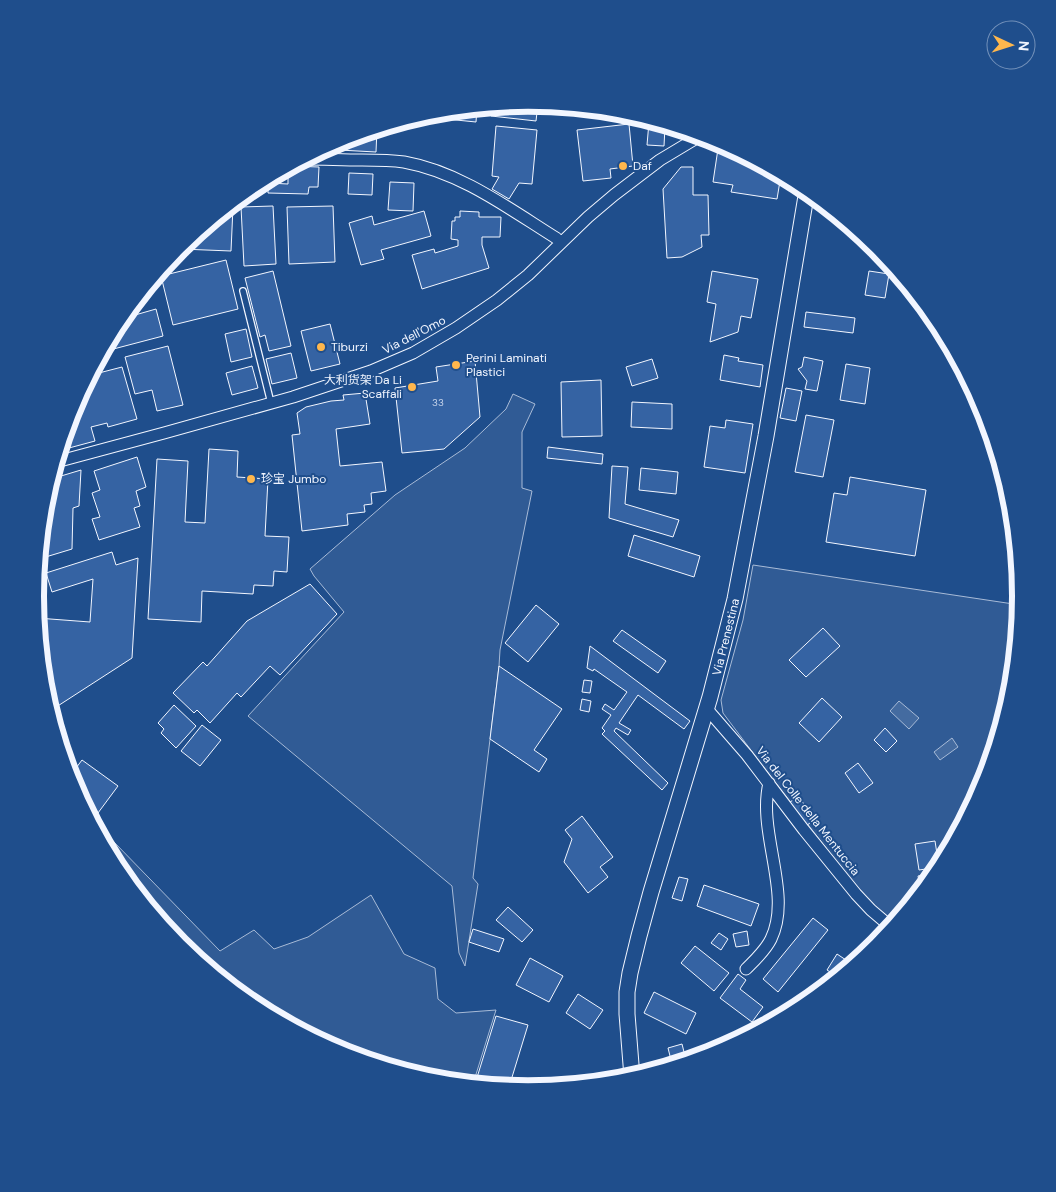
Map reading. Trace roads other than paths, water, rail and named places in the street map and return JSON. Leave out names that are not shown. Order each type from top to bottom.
[{"type":"main road","name":"Via Prenestina","points":[[631,1069],[626,1014],[627,992],[633,961],[651,892],[707,709],[727,635],[766,436],[805,199]]},
{"type":"street","name":"Via dell'Omo","points":[[63,460],[164,434],[321,388],[364,374],[413,353],[445,336],[504,295],[528,275],[588,217],[639,174],[692,141]]},
{"type":"street","points":[[320,159],[402,162],[449,175],[473,187],[556,238],[561,243]]},
{"type":"street","name":"Via del Colle della Mentuccia","points":[[707,709],[742,749],[856,894],[885,922]]},
{"type":"street","points":[[746,969],[768,944],[774,932],[778,913],[776,885],[766,819],[766,800],[769,783]]},
{"type":"lane","points":[[243,291],[271,403]]},
{"type":"place","name":"Daf","points":[[623,166]]},
{"type":"place","name":"Tiburzi","points":[[321,347]]},
{"type":"place","name":"Perini Laminati Plastici","points":[[456,365]]},
{"type":"place","name":"大利货架 Da Li Scaffali","points":[[412,387]]},
{"type":"place","name":"珍宝 Jumbo","points":[[251,479]]}]
